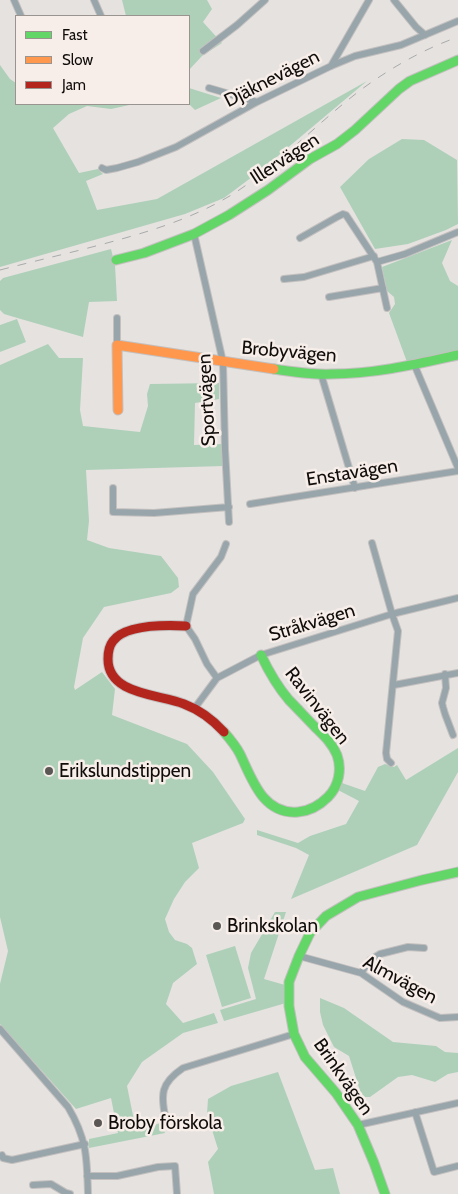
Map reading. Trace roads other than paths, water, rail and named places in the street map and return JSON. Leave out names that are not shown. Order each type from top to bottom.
[{"type":"street","points":[[14,0],[21,15]]},
{"type":"street","points":[[94,0],[101,15]]},
{"type":"street","points":[[203,51],[237,26],[265,0]]},
{"type":"street","points":[[331,66],[369,0]]},
{"type":"street","points":[[394,0],[425,35]]},
{"type":"street","name":"Djäknevägen","points":[[102,168],[106,170],[117,168],[176,147],[257,102],[331,66],[355,56],[401,45],[458,21]]},
{"type":"street","name":"Illervägen","points":[[116,260],[144,253],[194,234],[229,215],[268,190],[310,159],[337,144],[410,81],[458,60]]},
{"type":"street","points":[[209,88],[257,102]]},
{"type":"street","points":[[300,238],[337,217],[343,214],[346,215],[376,259],[387,308]]},
{"type":"street","points":[[284,279],[304,277],[376,259],[405,254],[458,232]]},
{"type":"street","name":"Sportvägen","points":[[194,234],[223,362],[229,522]]},
{"type":"street","points":[[329,297],[382,288]]},
{"type":"street","points":[[117,318],[118,410]]},
{"type":"street","name":"Brobyvägen","points":[[117,345],[292,372],[321,374],[374,371],[458,355]]},
{"type":"street","points":[[414,364],[458,469]]},
{"type":"street","points":[[321,374],[355,488]]},
{"type":"street","name":"Enstavägen","points":[[250,504],[355,488],[458,469]]},
{"type":"street","points":[[113,488],[113,512],[159,513],[229,507]]},
{"type":"street","points":[[372,543],[398,631],[386,756],[391,763]]},
{"type":"street","points":[[217,678],[186,626],[193,594],[221,557],[226,544]]},
{"type":"street","name":"Stråkvägen","points":[[194,709],[217,678],[261,655],[392,614],[458,598]]},
{"type":"street","name":"Ravinvägen","points":[[186,626],[170,625],[138,628],[121,634],[112,641],[108,655],[109,672],[121,685],[139,692],[174,700],[211,719],[227,736],[241,756],[261,796],[275,806],[290,812],[307,811],[321,803],[334,790],[340,776],[339,760],[331,743],[275,682],[261,655]]},
{"type":"street","points":[[394,684],[458,673]]},
{"type":"street","points":[[445,674],[446,688],[443,707],[453,735]]},
{"type":"street","name":"Brinkvägen","points":[[386,1194],[358,1124],[336,1093],[306,1057],[294,1034],[289,1006],[289,982],[310,933],[326,916],[358,897],[458,872]]},
{"type":"street","points":[[361,973],[370,960],[380,954],[408,947],[424,948]]},
{"type":"street","name":"Almvägen","points":[[299,956],[361,973],[403,1002],[440,1018],[458,1017]]},
{"type":"street","points":[[0,1029],[68,1107],[77,1121],[85,1144],[88,1194]]},
{"type":"street","points":[[166,1120],[163,1107],[163,1093],[167,1082],[174,1074],[183,1068],[294,1034]]},
{"type":"street","points":[[358,1124],[458,1103]]},
{"type":"street","points":[[415,1112],[434,1172],[458,1166]]},
{"type":"street","points":[[2,1155],[3,1158],[12,1160],[85,1144]]},
{"type":"street","points":[[88,1176],[117,1176],[158,1167],[175,1166],[177,1194]]},
{"type":"street","points":[[33,1185],[51,1184],[70,1194]]},
{"type":"railway","points":[[0,270],[147,232],[199,212],[233,194],[267,170],[373,81],[421,53],[458,37]]},
{"type":"place","name":"Erikslundstippen","points":[[49,771]]},
{"type":"place","name":"Brinkskolan","points":[[217,926]]},
{"type":"place","name":"Broby förskola","points":[[98,1123]]}]
